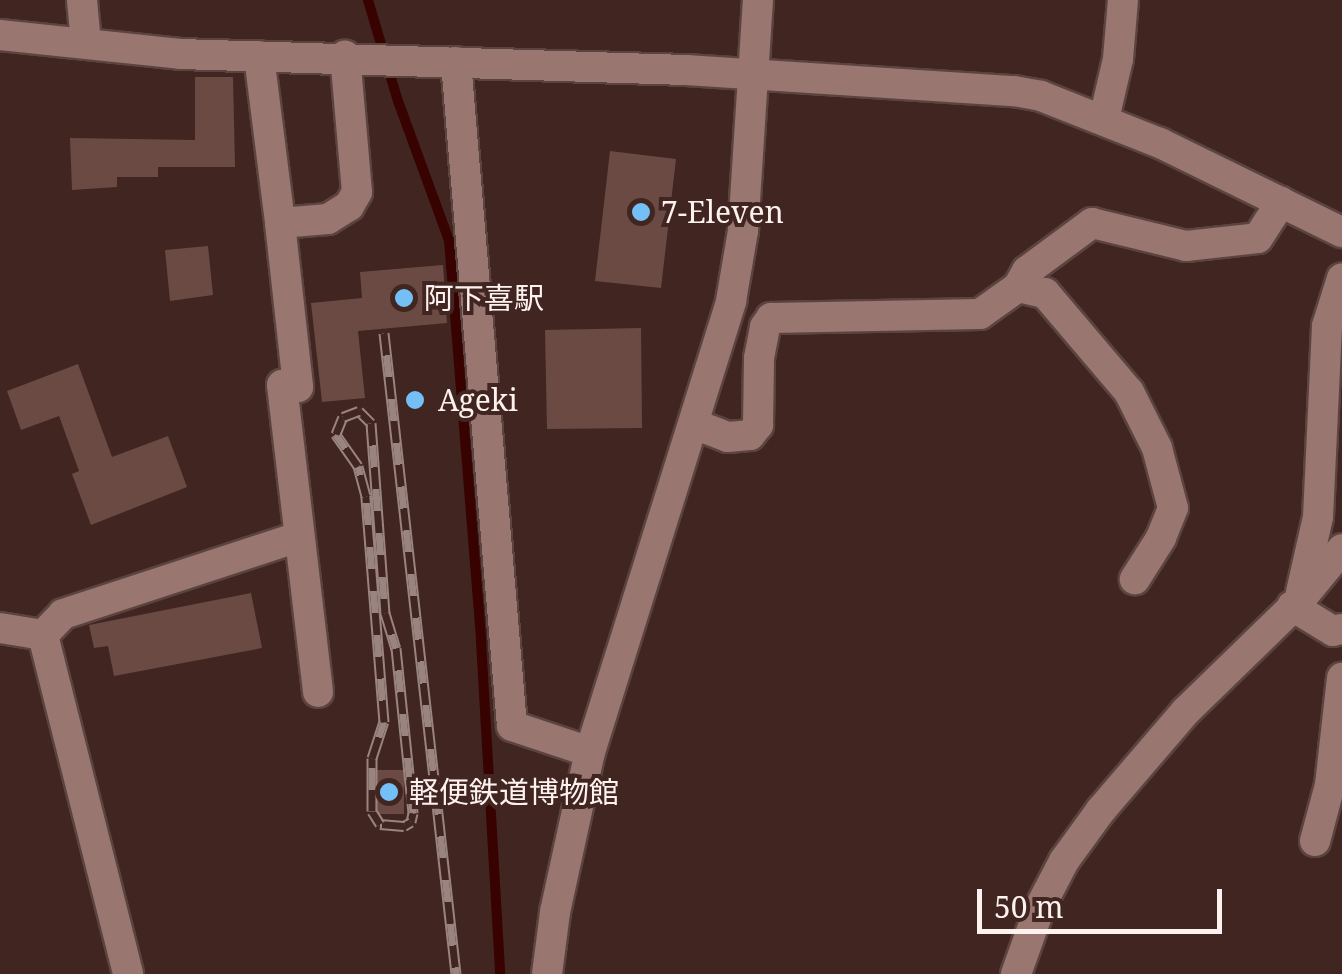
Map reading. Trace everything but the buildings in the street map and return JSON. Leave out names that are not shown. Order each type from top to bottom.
[{"type":"street","points":[[82,0],[86,43]]},
{"type":"street","points":[[548,974],[555,912],[590,752],[731,300],[742,231],[758,0]]},
{"type":"street","points":[[1104,119],[1118,60],[1123,0]]},
{"type":"street","points":[[0,35],[180,54],[686,70],[754,77],[971,86],[1041,96],[1104,119],[1341,228]]},
{"type":"street","points":[[259,56],[298,387],[282,386],[318,692]]},
{"type":"street","points":[[280,223],[328,219],[350,206],[356,192],[359,58]]},
{"type":"street","points":[[456,62],[512,726],[590,752]]},
{"type":"street","points":[[694,424],[728,437],[750,435],[758,425],[760,358],[765,327],[772,318],[980,314],[1018,287],[1027,272],[1092,223],[1186,246],[1258,238],[1281,202]]},
{"type":"street","points":[[1296,603],[1318,516],[1327,326],[1342,278]]},
{"type":"street","points":[[1018,287],[1045,293],[1077,326],[1128,392],[1157,448],[1173,508],[1161,538],[1134,579]]},
{"type":"street","points":[[43,635],[63,614],[298,537]]},
{"type":"street","points":[[1016,974],[1064,861],[1101,810],[1185,712],[1296,603],[1342,549]]},
{"type":"street","points":[[1296,603],[1339,636]]},
{"type":"street","points":[[0,628],[43,635]]},
{"type":"street","points":[[43,635],[128,974]]},
{"type":"street","points":[[1315,841],[1330,785],[1342,678]]},
{"type":"waterway","points":[[368,0],[398,101],[449,240],[481,641],[500,974]]},
{"type":"railway","points":[[384,333],[456,974]]},
{"type":"railway","points":[[359,411],[371,423],[385,613],[396,648],[413,813],[411,822],[404,826],[380,824],[372,811],[372,758],[384,722],[366,496],[358,466],[336,434],[343,417],[359,411]]},
{"type":"place","name":"7-Eleven","points":[[641,212]]},
{"type":"place","name":"阿下喜駅","points":[[404,298]]},
{"type":"place","name":"Ageki","points":[[415,400]]},
{"type":"place","name":"軽便鉄道博物館","points":[[389,792]]}]
